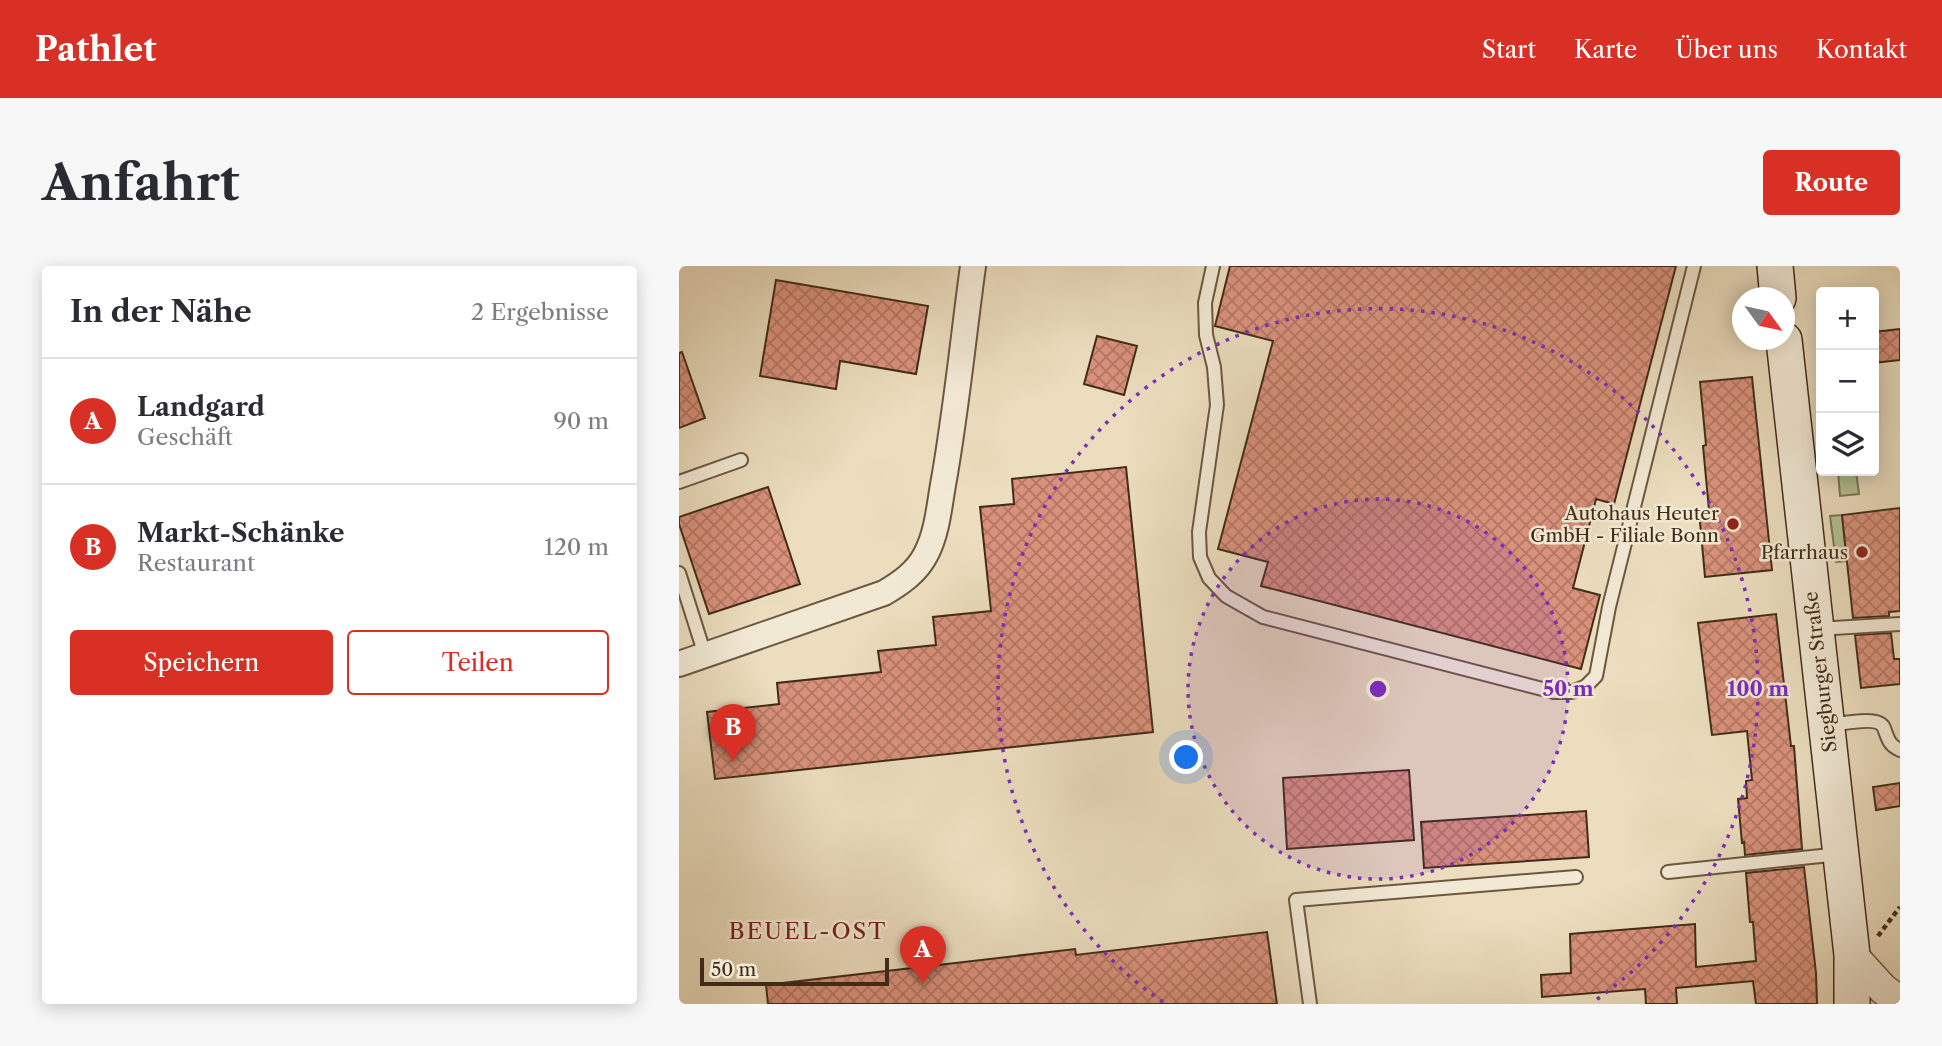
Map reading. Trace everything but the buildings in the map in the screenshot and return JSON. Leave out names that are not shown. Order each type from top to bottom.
[{"type":"main road","points":[[1775,266],[1777,287]]},
{"type":"main road","name":"Siegburger Straße","points":[[1785,350],[1852,955],[1852,1004]]},
{"type":"street","points":[[679,664],[884,593],[903,581],[919,566],[928,551],[935,527],[945,472],[973,266]]},
{"type":"street","points":[[1852,955],[1883,989],[1900,1002]]},
{"type":"lane","points":[[1213,266],[1205,303],[1206,335],[1214,367],[1217,405],[1199,532],[1200,557],[1209,578],[1226,596],[1263,617],[1554,692],[1572,692],[1586,686],[1596,676],[1609,607],[1694,266]]},
{"type":"lane","points":[[679,482],[741,460]]},
{"type":"lane","points":[[679,573],[705,655]]},
{"type":"lane","points":[[1815,629],[1900,624]]},
{"type":"lane","points":[[1826,726],[1879,722],[1883,724],[1888,740],[1900,750]]},
{"type":"lane","points":[[1668,872],[1841,854]]},
{"type":"lane","points":[[1310,1004],[1296,900],[1576,877]]},
{"type":"path","points":[[1880,934],[1900,907]]},
{"type":"green space","points":[[1838,476],[1857,476],[1859,494],[1840,496]]},
{"type":"green space","points":[[1842,515],[1847,561],[1836,562],[1830,516]]},
{"type":"place","name":"Autohaus Heuter GmbH - Filiale Bonn","points":[[1733,524]]},
{"type":"place","name":"Pfarrhaus","points":[[1862,552]]},
{"type":"place","name":"Markt-Schänke","points":[[733,762]]},
{"type":"place","name":"Landgard","points":[[923,984]]},
{"type":"district","name":"BEUEL-OST","points":[[808,931]]}]
